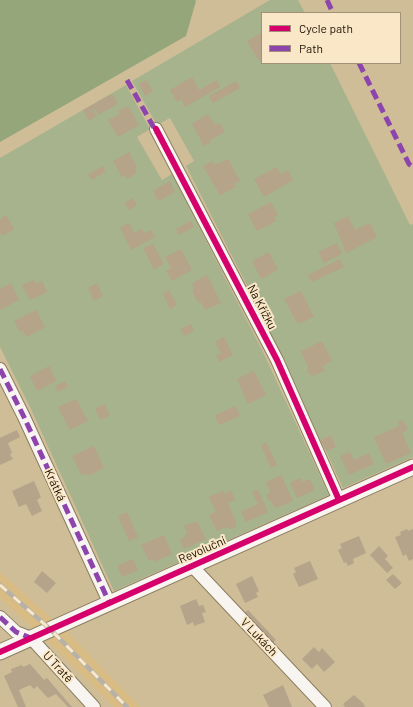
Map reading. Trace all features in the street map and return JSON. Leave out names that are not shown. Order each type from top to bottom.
[{"type":"street","name":"Na Křížku","points":[[156,129],[276,360],[340,500]]},
{"type":"street","name":"Krátká","points":[[0,369],[24,417],[109,602]]},
{"type":"street","name":"Revoluční","points":[[0,652],[413,467]]},
{"type":"street","name":"V Lukách","points":[[192,566],[326,707]]},
{"type":"street","name":"U Tratě","points":[[0,617],[16,632],[31,638],[94,707]]},
{"type":"shaded area","points":[[0,572],[72,637],[140,707],[114,707],[58,651],[0,598]]},
{"type":"green space","points":[[0,0],[196,1],[186,36],[0,142]]},
{"type":"green space","points":[[270,0],[298,0],[304,12],[261,12],[261,64],[330,64],[410,225],[413,224],[413,457],[343,488],[326,451],[336,447],[331,435],[320,440],[255,301],[186,166],[194,161],[170,118],[157,125],[132,81]]},
{"type":"green space","points":[[126,85],[150,129],[137,137],[162,180],[172,174],[264,354],[329,495],[114,591],[31,409],[0,347],[0,158]]},
{"type":"building","points":[[261,34],[261,60],[259,61],[247,41]]},
{"type":"building","points":[[192,77],[199,90],[217,80],[220,87],[185,107],[181,99],[177,102],[170,90]]},
{"type":"building","points":[[146,80],[153,91],[145,96],[139,84]]},
{"type":"building","points":[[236,81],[240,88],[213,103],[209,96]]},
{"type":"building","points":[[112,94],[118,104],[98,115],[95,109],[93,110],[97,116],[89,121],[83,110]]},
{"type":"building","points":[[128,106],[139,125],[118,137],[108,120],[120,114],[118,111]]},
{"type":"building","points":[[208,114],[215,125],[220,123],[225,132],[210,140],[211,142],[204,146],[192,124]]},
{"type":"building","points":[[129,152],[137,167],[135,169],[137,173],[127,179],[125,175],[122,177],[113,161]]},
{"type":"building","points":[[228,159],[240,181],[234,184],[236,187],[220,195],[203,166],[213,161],[215,165]]},
{"type":"building","points":[[103,166],[106,172],[91,180],[88,174]]},
{"type":"building","points":[[277,167],[280,174],[288,170],[293,180],[264,197],[254,179]]},
{"type":"building","points":[[170,181],[175,192],[158,201],[153,191]]},
{"type":"building","points":[[133,198],[137,205],[128,210],[125,203]]},
{"type":"building","points":[[271,202],[278,215],[274,217],[276,221],[257,231],[248,214]]},
{"type":"building","points":[[6,215],[14,229],[2,236],[0,232],[0,219]]},
{"type":"building","points":[[348,216],[355,230],[370,223],[377,237],[346,253],[334,223]]},
{"type":"building","points":[[191,221],[194,227],[179,235],[176,229]]},
{"type":"building","points":[[129,223],[134,233],[142,229],[144,233],[151,230],[155,237],[131,250],[120,228]]},
{"type":"building","points":[[337,243],[342,254],[324,263],[318,252]]},
{"type":"building","points":[[153,244],[164,264],[154,269],[143,248]]},
{"type":"building","points":[[181,249],[192,270],[172,281],[166,271],[171,268],[165,257]]},
{"type":"building","points":[[269,252],[278,270],[261,279],[252,261]]},
{"type":"building","points":[[340,259],[344,267],[312,282],[308,275]]},
{"type":"building","points":[[207,275],[221,303],[205,310],[201,302],[198,303],[192,290],[194,289],[192,283]]},
{"type":"building","points":[[33,280],[36,284],[42,281],[47,292],[30,300],[22,285]]},
{"type":"building","points":[[11,283],[19,300],[0,310],[0,289]]},
{"type":"building","points":[[97,283],[103,296],[94,301],[88,288]]},
{"type":"building","points":[[169,290],[177,305],[170,309],[163,294]]},
{"type":"building","points":[[301,291],[314,317],[298,324],[284,299]]},
{"type":"building","points":[[36,310],[45,327],[27,337],[23,331],[20,332],[14,321]]},
{"type":"building","points":[[191,324],[194,331],[184,336],[180,329]]},
{"type":"building","points":[[224,337],[233,355],[219,362],[216,355],[221,353],[215,342]]},
{"type":"building","points":[[322,341],[332,361],[322,366],[325,371],[312,376],[306,370],[309,369],[301,351]]},
{"type":"building","points":[[49,366],[56,381],[37,391],[30,376]]},
{"type":"building","points":[[254,371],[266,395],[248,404],[237,379]]},
{"type":"building","points":[[65,381],[68,387],[58,392],[55,386]]},
{"type":"building","points":[[76,399],[88,421],[70,430],[58,407]]},
{"type":"building","points":[[105,404],[110,416],[100,420],[95,408]]},
{"type":"building","points":[[236,406],[240,416],[219,425],[215,415]]},
{"type":"building","points":[[403,420],[408,430],[402,433],[411,453],[386,464],[374,437],[399,426],[398,422]]},
{"type":"building","points":[[17,430],[20,437],[8,443],[12,453],[10,454],[13,459],[0,465],[0,438]]},
{"type":"building","points":[[331,435],[336,447],[326,451],[320,440]]},
{"type":"building","points":[[266,442],[277,465],[271,468],[261,445]]},
{"type":"building","points":[[94,446],[104,468],[88,476],[87,473],[81,475],[72,456]]},
{"type":"building","points":[[350,452],[354,460],[350,462],[369,453],[374,464],[349,475],[340,456]]},
{"type":"building","points":[[281,475],[293,501],[275,508],[271,500],[269,501],[266,495],[270,493],[266,482]]},
{"type":"building","points":[[300,478],[302,482],[310,479],[315,490],[297,498],[290,483]]},
{"type":"building","points":[[34,481],[41,497],[37,500],[42,511],[32,516],[26,504],[19,507],[12,491]]},
{"type":"building","points":[[231,490],[235,500],[228,503],[236,522],[236,527],[230,529],[226,527],[217,531],[209,515],[216,512],[209,497],[223,491],[224,494]]},
{"type":"building","points":[[258,490],[268,512],[246,522],[241,512],[258,504],[252,492]]},
{"type":"building","points":[[127,512],[138,537],[129,541],[118,516]]},
{"type":"building","points":[[197,521],[206,539],[184,549],[180,539],[185,537],[187,532],[184,526]]},
{"type":"building","points":[[407,529],[408,531],[413,529],[413,559],[409,561],[406,554],[403,556],[395,537],[401,535],[400,532]]},
{"type":"building","points":[[164,535],[172,554],[154,562],[153,559],[149,561],[141,545]]},
{"type":"building","points":[[359,536],[366,553],[353,559],[354,563],[348,566],[346,562],[344,563],[338,550],[342,548],[340,544]]},
{"type":"building","points":[[379,546],[388,556],[385,559],[393,568],[387,573],[370,555]]},
{"type":"building","points":[[133,559],[138,570],[122,577],[117,566]]},
{"type":"building","points":[[310,561],[318,579],[299,587],[293,574],[296,572],[294,568]]},
{"type":"building","points":[[42,571],[56,583],[47,593],[34,582]]},
{"type":"building","points":[[393,574],[402,583],[395,589],[386,580]]},
{"type":"building","points":[[252,576],[259,591],[256,593],[258,597],[245,603],[236,584]]},
{"type":"building","points":[[196,599],[199,606],[203,605],[206,612],[202,613],[205,622],[194,626],[193,622],[187,625],[180,606]]},
{"type":"building","points":[[248,610],[276,640],[270,645],[242,615]]},
{"type":"building","points":[[314,647],[319,652],[322,648],[335,662],[324,672],[317,664],[312,669],[302,659]]},
{"type":"building","points":[[30,664],[44,680],[47,678],[72,707],[68,707],[56,694],[48,698],[37,686],[34,689],[30,685],[19,690],[26,707],[18,707],[4,676],[12,672],[11,669]]},
{"type":"building","points":[[283,685],[292,707],[269,707],[263,695]]},
{"type":"building","points":[[354,695],[363,703],[365,707],[345,707],[343,704]]},
{"type":"railway","points":[[0,585],[50,629],[127,707]]},
{"type":"marked path","points":[[327,0],[333,12]]},
{"type":"marked path","points":[[359,64],[409,164],[413,167]]},
{"type":"marked path","points":[[127,80],[157,133]]},
{"type":"marked path","points":[[0,369],[24,417],[109,602]]},
{"type":"marked path","points":[[0,617],[16,632],[31,638]]},
{"type":"cycle path","points":[[156,129],[277,360],[339,500]]},
{"type":"cycle path","points":[[0,652],[413,467]]}]
